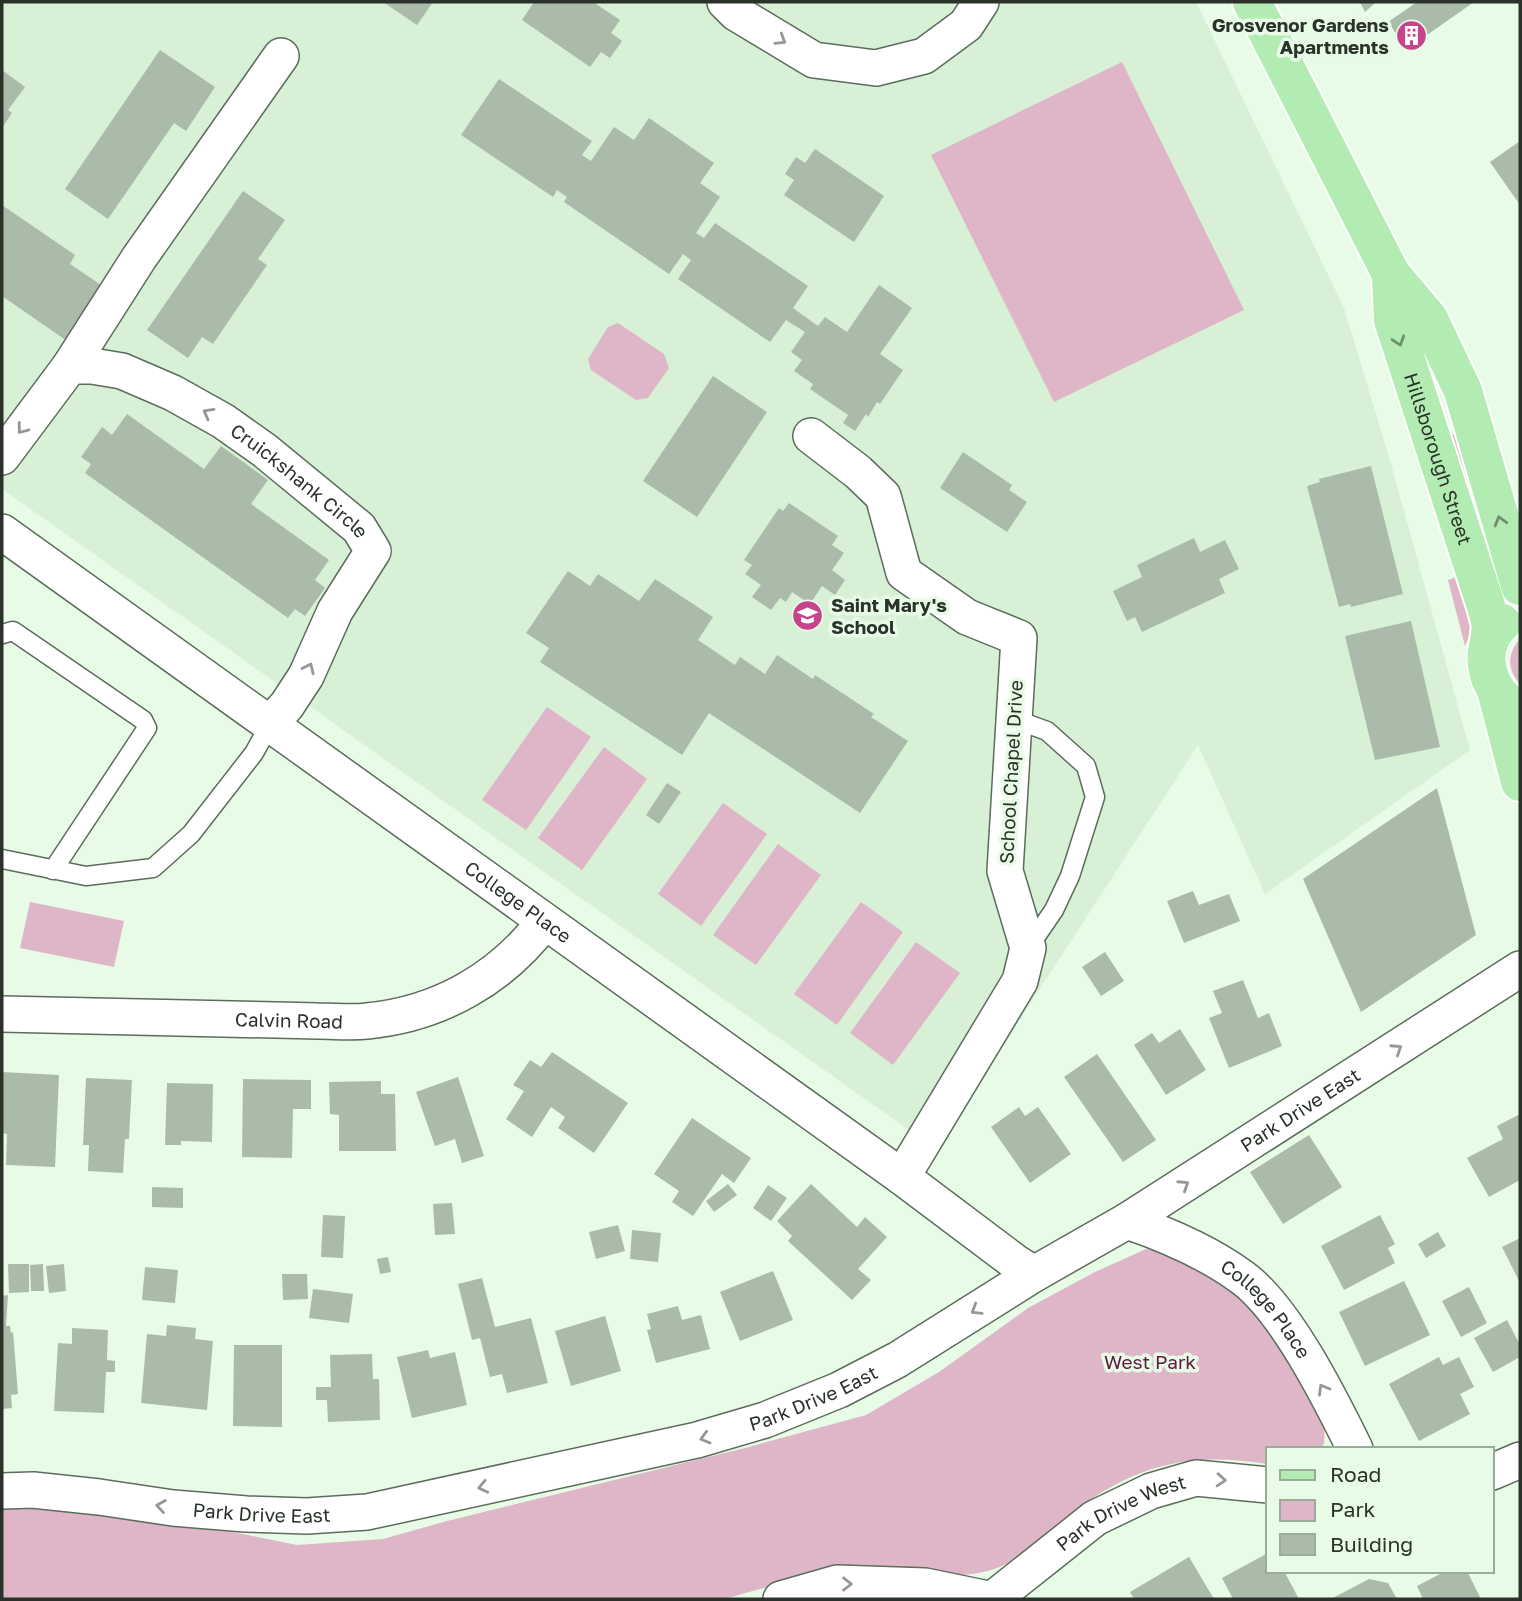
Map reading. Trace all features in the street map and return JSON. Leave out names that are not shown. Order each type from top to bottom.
[{"type":"main road","name":"Hillsborough Street","points":[[1251,2],[1391,274],[1429,319],[1463,391],[1520,586]]},
{"type":"main road","name":"Hillsborough Street","points":[[1391,274],[1393,320],[1486,606],[1490,625],[1486,661],[1489,678],[1509,702]]},
{"type":"main road","points":[[1489,643],[1498,627],[1520,612]]},
{"type":"main road","points":[[1509,702],[1520,782]]},
{"type":"street","points":[[725,2],[737,13],[814,60],[876,68],[924,56],[966,25],[981,2]]},
{"type":"street","points":[[2,457],[70,366],[139,258],[281,56]]},
{"type":"street","name":"Cruickshank Circle","points":[[70,366],[121,370],[173,393],[223,421],[264,450],[359,528],[373,551],[335,611],[306,676],[287,705],[270,723]]},
{"type":"street","name":"School Chapel Drive","points":[[811,436],[858,472],[883,496],[904,573],[967,617],[1019,638],[1005,871],[1028,948]]},
{"type":"street","name":"College Place","points":[[2,532],[1034,1274]]},
{"type":"street","name":"Calvin Road","points":[[2,1014],[318,1021],[389,1018],[431,1007],[472,988],[504,965],[528,943],[544,922]]},
{"type":"street","points":[[902,1177],[1020,981],[1028,948]]},
{"type":"street","name":"Park Drive East","points":[[2,1490],[99,1496],[173,1508],[246,1514],[307,1516],[380,1510],[697,1440],[765,1420],[839,1390],[897,1360],[1034,1274],[1127,1221],[1520,970]]},
{"type":"street","name":"College Place","points":[[1127,1221],[1167,1235],[1244,1279],[1270,1305],[1292,1336],[1337,1412],[1354,1447]]},
{"type":"street","points":[[1494,1471],[1520,1460]]},
{"type":"street","name":"Park Drive West","points":[[781,1599],[838,1583],[925,1586],[991,1599],[1095,1518],[1151,1492],[1196,1478],[1266,1485]]},
{"type":"lane","points":[[2,634],[13,631],[143,720],[147,728],[53,870]]},
{"type":"lane","points":[[1014,719],[1047,731],[1086,766],[1096,797],[1070,876],[1054,910],[1028,948]]},
{"type":"lane","points":[[2,859],[86,876],[153,868],[191,834],[254,753],[270,723]]},
{"type":"shaded area","name":"Saint Mary's School","points":[[2,2],[1196,2],[1344,308],[1389,457],[1470,750],[1265,894],[1198,745],[936,1149],[2,489]]},
{"type":"green space","points":[[1122,62],[1244,310],[1054,402],[931,155]]},
{"type":"green space","points":[[618,323],[664,354],[669,368],[648,398],[636,400],[591,370],[588,359],[608,327]]},
{"type":"green space","points":[[1457,433],[1489,536],[1474,539],[1445,437]]},
{"type":"green space","points":[[1462,575],[1472,630],[1465,646],[1448,580]]},
{"type":"green space","points":[[1520,639],[1520,684],[1510,662]]},
{"type":"green space","points":[[547,707],[591,737],[526,830],[482,800]]},
{"type":"green space","points":[[604,747],[647,779],[582,870],[538,838]]},
{"type":"green space","points":[[723,803],[767,834],[701,926],[658,894]]},
{"type":"green space","points":[[778,844],[821,875],[756,965],[713,935]]},
{"type":"green space","points":[[30,902],[124,921],[114,967],[20,948]]},
{"type":"green space","points":[[861,902],[903,932],[837,1025],[794,994]]},
{"type":"green space","points":[[916,942],[960,973],[893,1065],[850,1033]]},
{"type":"green space","name":"West Park","points":[[1146,1249],[1161,1251],[1217,1279],[1240,1297],[1275,1335],[1325,1421],[1324,1444],[1322,1447],[1266,1447],[1266,1464],[1215,1459],[1168,1465],[1146,1471],[1124,1480],[1078,1508],[1030,1549],[1009,1563],[978,1573],[939,1576],[838,1570],[725,1599],[2,1599],[2,1506],[155,1516],[297,1545],[383,1539],[866,1415],[939,1372],[1028,1308],[1095,1272]]},
{"type":"building","points":[[383,2],[433,2],[417,25]]},
{"type":"building","points":[[534,2],[593,2],[620,20],[611,33],[622,41],[610,58],[601,52],[590,67],[522,20]]},
{"type":"building","points":[[1360,2],[1376,2],[1365,12]]},
{"type":"building","name":"Grosvenor Gardens Apartments","points":[[1417,2],[1474,2],[1407,49],[1388,22]]},
{"type":"building","points":[[160,50],[215,87],[186,131],[174,123],[108,219],[65,189]]},
{"type":"building","points":[[2,70],[25,87],[8,110],[12,113],[2,128]]},
{"type":"building","points":[[499,79],[592,141],[582,155],[591,161],[614,127],[634,140],[649,118],[714,163],[700,183],[720,197],[696,233],[704,238],[715,223],[808,286],[793,308],[818,326],[825,317],[847,332],[879,285],[912,308],[880,354],[903,370],[880,404],[877,402],[855,431],[843,423],[848,415],[810,389],[813,384],[794,371],[802,360],[791,352],[805,332],[786,320],[770,342],[678,279],[691,260],[683,254],[669,274],[564,202],[567,197],[557,190],[553,197],[461,135]]},
{"type":"building","points":[[1520,141],[1520,205],[1490,162]]},
{"type":"building","points":[[815,149],[884,196],[854,242],[784,195],[794,180],[785,174],[796,157],[805,163]]},
{"type":"building","points":[[243,191],[285,220],[258,259],[267,265],[213,344],[202,337],[188,358],[147,330]]},
{"type":"building","points":[[2,205],[75,255],[70,264],[104,287],[67,341],[2,296]]},
{"type":"building","points":[[713,376],[767,412],[697,517],[643,481]]},
{"type":"building","points":[[127,414],[204,469],[221,446],[268,480],[251,504],[329,560],[315,580],[325,588],[305,616],[295,609],[288,618],[85,473],[91,464],[81,457],[102,427],[112,435]]},
{"type":"building","points":[[963,452],[1012,485],[1009,490],[1027,502],[1007,532],[940,488]]},
{"type":"building","points":[[1371,466],[1403,594],[1351,607],[1350,604],[1339,607],[1307,486],[1320,482],[1319,479]]},
{"type":"building","points":[[789,503],[838,536],[832,545],[844,553],[832,570],[845,580],[835,595],[822,586],[810,604],[792,592],[786,602],[780,598],[771,610],[752,597],[761,585],[745,574],[752,565],[744,560],[779,508],[783,511]]},
{"type":"building","points":[[1194,538],[1200,552],[1225,540],[1239,569],[1219,579],[1225,593],[1142,632],[1135,617],[1127,621],[1113,591],[1142,577],[1137,565]]},
{"type":"building","points":[[568,571],[590,586],[598,574],[639,601],[655,579],[713,617],[698,640],[735,665],[740,657],[765,674],[777,655],[813,679],[815,675],[874,714],[871,717],[908,741],[860,813],[709,713],[682,755],[540,662],[549,648],[526,633]]},
{"type":"building","points":[[1411,621],[1440,747],[1375,760],[1345,636]]},
{"type":"building","points":[[667,783],[681,792],[659,824],[646,815]]},
{"type":"building","points":[[1437,788],[1476,935],[1361,1012],[1303,879]]},
{"type":"building","points":[[1193,891],[1199,905],[1229,894],[1240,921],[1184,943],[1167,901]]},
{"type":"building","points":[[1105,952],[1124,981],[1101,996],[1082,967]]},
{"type":"building","points":[[1243,980],[1258,1018],[1269,1013],[1282,1046],[1229,1068],[1209,1018],[1222,1013],[1213,991]]},
{"type":"building","points":[[1180,1029],[1206,1070],[1166,1095],[1134,1045],[1152,1033],[1159,1043]]},
{"type":"building","points":[[552,1052],[628,1103],[594,1153],[558,1128],[565,1117],[551,1107],[532,1137],[506,1119],[524,1091],[513,1085],[530,1060],[541,1067]]},
{"type":"building","points":[[1097,1054],[1156,1140],[1123,1162],[1064,1077]]},
{"type":"building","points":[[2,1072],[59,1075],[55,1167],[6,1165],[7,1134],[2,1133]]},
{"type":"building","points":[[458,1077],[484,1156],[462,1163],[455,1139],[435,1146],[416,1092]]},
{"type":"building","points":[[86,1078],[132,1080],[129,1139],[125,1139],[123,1173],[88,1171],[89,1145],[83,1145]]},
{"type":"building","points":[[243,1079],[311,1080],[311,1109],[293,1109],[292,1158],[242,1157]]},
{"type":"building","points":[[381,1081],[381,1094],[395,1094],[396,1151],[339,1151],[339,1115],[330,1114],[329,1082]]},
{"type":"building","points":[[167,1083],[213,1084],[212,1142],[181,1141],[181,1145],[165,1145]]},
{"type":"building","points":[[1019,1107],[1025,1116],[1038,1107],[1071,1154],[1030,1183],[991,1127]]},
{"type":"building","points":[[1520,1114],[1520,1180],[1489,1197],[1467,1158],[1503,1139],[1497,1126]]},
{"type":"building","points":[[692,1118],[751,1158],[734,1183],[722,1174],[693,1216],[672,1202],[679,1191],[654,1174]]},
{"type":"building","points":[[1309,1135],[1342,1187],[1283,1224],[1250,1172]]},
{"type":"building","points":[[728,1184],[737,1195],[714,1212],[706,1201]]},
{"type":"building","points":[[811,1184],[857,1227],[865,1217],[887,1237],[858,1269],[871,1280],[852,1300],[788,1241],[792,1236],[777,1221]]},
{"type":"building","points":[[768,1185],[787,1198],[771,1221],[753,1208]]},
{"type":"building","points":[[152,1187],[183,1188],[183,1208],[152,1207]]},
{"type":"building","points":[[452,1203],[455,1234],[435,1235],[433,1204]]},
{"type":"building","points":[[323,1215],[345,1216],[343,1258],[321,1257]]},
{"type":"building","points":[[1380,1215],[1395,1244],[1388,1248],[1395,1263],[1344,1290],[1321,1246]]},
{"type":"building","points":[[618,1225],[625,1251],[596,1259],[589,1232]]},
{"type":"building","points":[[632,1230],[661,1233],[658,1262],[630,1259]]},
{"type":"building","points":[[1438,1232],[1446,1246],[1426,1258],[1418,1244]]},
{"type":"building","points":[[1520,1238],[1520,1283],[1502,1247]]},
{"type":"building","points":[[388,1257],[391,1272],[380,1274],[377,1259]]},
{"type":"building","points":[[8,1264],[29,1264],[29,1292],[9,1293]]},
{"type":"building","points":[[43,1264],[44,1291],[31,1291],[30,1265]]},
{"type":"building","points":[[64,1264],[66,1291],[49,1293],[46,1266]]},
{"type":"building","points":[[145,1267],[178,1270],[175,1303],[142,1300]]},
{"type":"building","points":[[773,1271],[793,1320],[740,1341],[720,1292]]},
{"type":"building","points":[[282,1274],[307,1274],[308,1299],[283,1300]]},
{"type":"building","points":[[482,1278],[495,1327],[531,1318],[548,1383],[507,1393],[502,1374],[490,1377],[480,1338],[472,1340],[458,1284]]},
{"type":"building","points":[[1404,1281],[1430,1335],[1365,1366],[1339,1312]]},
{"type":"building","points":[[1469,1287],[1487,1323],[1461,1337],[1442,1301]]},
{"type":"building","points":[[313,1289],[353,1294],[349,1323],[309,1318]]},
{"type":"building","points":[[8,1295],[6,1326],[10,1326],[11,1333],[13,1332],[18,1394],[11,1395],[12,1408],[2,1409],[2,1296]]},
{"type":"building","points":[[678,1306],[682,1320],[701,1315],[710,1349],[656,1363],[647,1330],[651,1329],[647,1314]]},
{"type":"building","points":[[605,1316],[621,1371],[571,1386],[555,1331]]},
{"type":"building","points":[[1507,1320],[1520,1345],[1520,1357],[1493,1372],[1474,1338]]},
{"type":"building","points":[[167,1325],[196,1328],[195,1339],[213,1341],[207,1410],[141,1403],[147,1334],[166,1336]]},
{"type":"building","points":[[72,1328],[108,1330],[107,1360],[115,1361],[115,1372],[106,1372],[104,1413],[54,1411],[58,1343],[72,1344]]},
{"type":"building","points":[[234,1345],[282,1345],[282,1427],[233,1426]]},
{"type":"building","points":[[428,1350],[430,1358],[455,1352],[467,1405],[412,1418],[397,1357]]},
{"type":"building","points":[[372,1354],[373,1379],[379,1379],[380,1420],[328,1422],[327,1400],[316,1400],[316,1387],[331,1387],[330,1355]]},
{"type":"building","points":[[1439,1357],[1443,1365],[1459,1357],[1474,1387],[1460,1394],[1470,1414],[1419,1441],[1389,1384]]},
{"type":"building","points":[[1266,1554],[1266,1573],[1285,1573],[1299,1599],[1233,1599],[1222,1578]]},
{"type":"building","points":[[1189,1557],[1214,1599],[1134,1599],[1130,1592]]},
{"type":"building","points":[[1442,1573],[1468,1573],[1481,1599],[1423,1599],[1417,1586]]},
{"type":"building","points":[[1369,1579],[1388,1583],[1397,1599],[1331,1599]]},
{"type":"place","name":"Grosvenor Gardens Apartments","points":[[1412,36]]},
{"type":"place","name":"Saint Mary's School","points":[[808,616]]}]
